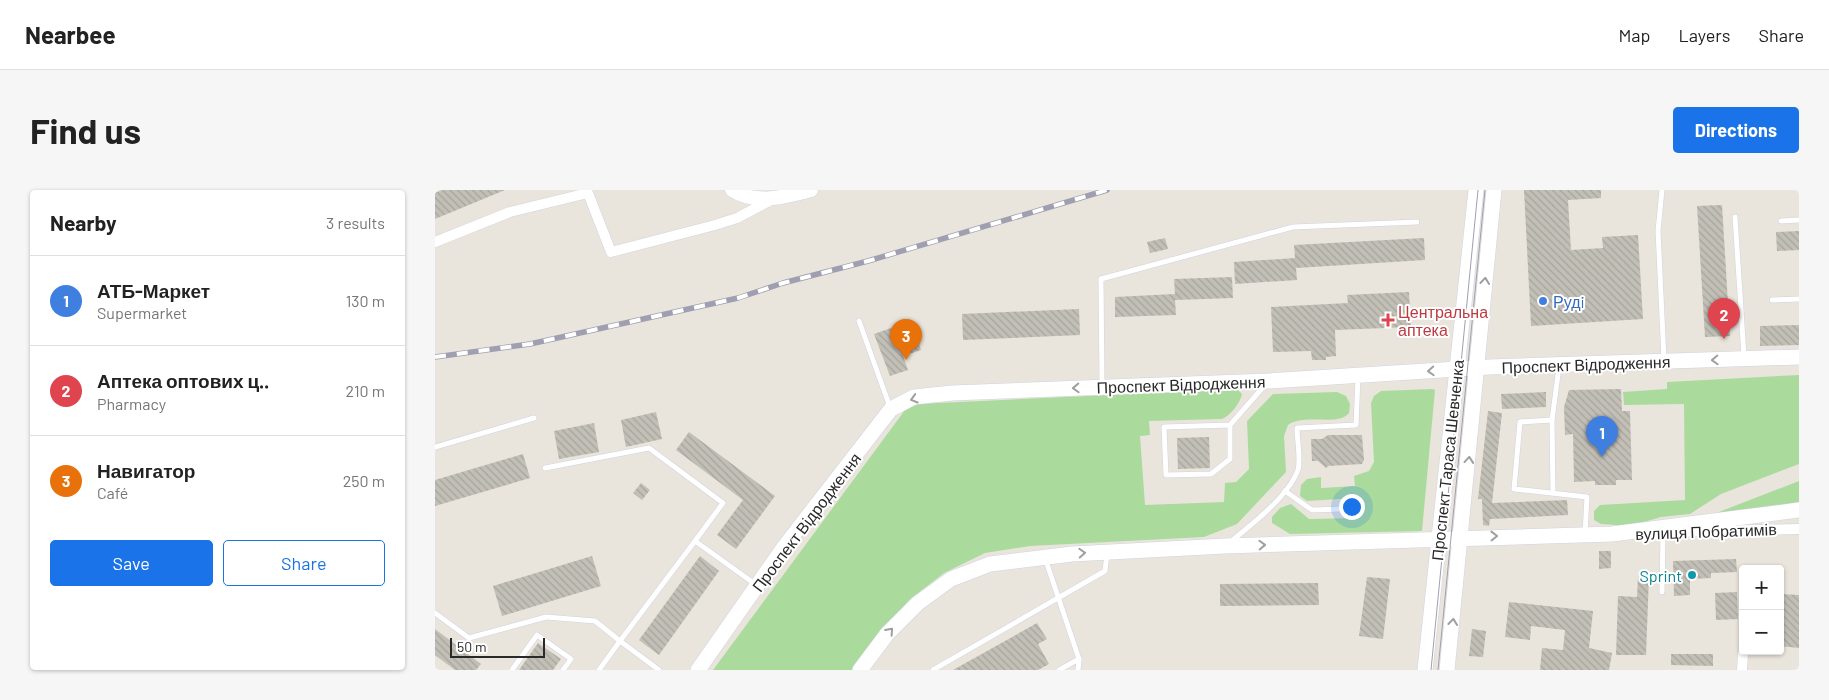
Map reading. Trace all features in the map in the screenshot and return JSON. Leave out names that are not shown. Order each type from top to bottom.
[{"type":"main road","name":"Проспект Тараса Шевченка","points":[[1425,670],[1475,190]]},
{"type":"main road","name":"Проспект Тараса Шевченка","points":[[1447,670],[1462,537],[1478,368],[1479,331],[1494,190]]},
{"type":"main road","name":"Проспект Відродження","points":[[698,670],[784,547],[891,409],[914,397],[952,393],[1269,381],[1478,368],[1799,357]]},
{"type":"main road","points":[[861,670],[887,634],[918,603],[951,579],[990,564],[1045,556],[1225,546],[1462,537],[1612,534],[1799,510]]},
{"type":"street","points":[[732,190],[753,198],[774,199]]},
{"type":"street","points":[[435,242],[509,212],[591,191],[611,252],[715,225],[737,218],[774,199],[811,190]]},
{"type":"street","name":"вулиця Побратимів","points":[[1612,534],[1799,529]]},
{"type":"street","points":[[1742,670],[1743,655]]},
{"type":"lane","points":[[1662,190],[1658,231],[1664,362]]},
{"type":"lane","points":[[1735,217],[1744,359]]},
{"type":"lane","points":[[1781,221],[1799,220]]},
{"type":"lane","points":[[1102,388],[1101,279],[1293,226],[1417,222]]},
{"type":"lane","points":[[1772,300],[1799,299]]},
{"type":"lane","points":[[859,321],[891,409]]},
{"type":"lane","points":[[1553,493],[1551,420],[1559,366]]},
{"type":"lane","points":[[1225,546],[1255,522],[1285,491],[1298,470],[1297,428],[1356,425],[1358,375]]},
{"type":"lane","points":[[1230,425],[1164,427],[1166,475],[1211,474],[1230,459],[1230,425],[1269,381]]},
{"type":"lane","points":[[435,447],[534,418]]},
{"type":"lane","points":[[1551,420],[1520,422],[1514,489],[1587,497],[1585,535]]},
{"type":"lane","points":[[545,468],[649,448],[723,503],[599,670]]},
{"type":"lane","points":[[1285,491],[1297,502],[1312,510],[1342,510]]},
{"type":"lane","points":[[1662,592],[1663,533]]},
{"type":"lane","points":[[695,541],[757,585]]},
{"type":"lane","points":[[933,670],[1105,571],[1107,552]]},
{"type":"lane","points":[[1045,556],[1079,659],[1078,670]]},
{"type":"lane","points":[[435,613],[469,638],[546,617],[595,621],[659,670]]},
{"type":"lane","points":[[511,670],[537,634],[571,659],[563,670]]},
{"type":"lane","points":[[1059,670],[1079,659]]},
{"type":"green space","points":[[1799,375],[1799,464],[1721,494],[1690,514],[1661,517],[1631,526],[1601,524],[1594,520],[1594,511],[1600,505],[1685,500],[1684,404],[1624,405],[1623,392],[1667,389],[1667,382]]},
{"type":"green space","points":[[1237,389],[1242,394],[1239,401],[1232,412],[1222,419],[1149,421],[1150,435],[1140,436],[1145,505],[1224,502],[1225,483],[1236,482],[1249,469],[1247,421],[1273,394],[1337,392],[1346,396],[1350,404],[1349,413],[1344,417],[1329,420],[1303,420],[1288,425],[1284,436],[1286,472],[1237,524],[1204,537],[1030,546],[985,553],[944,573],[909,600],[854,670],[713,670],[905,410],[917,404]]},
{"type":"green space","points":[[1435,390],[1422,531],[1290,534],[1272,523],[1272,517],[1280,508],[1291,504],[1309,519],[1356,518],[1356,498],[1307,501],[1300,496],[1301,485],[1307,479],[1321,477],[1321,488],[1355,486],[1354,476],[1369,471],[1374,462],[1371,403],[1374,396],[1381,391]]},
{"type":"green space","points":[[1799,481],[1799,502],[1701,519]]},
{"type":"building","points":[[442,190],[505,190],[435,219],[435,193]]},
{"type":"building","points":[[1524,190],[1601,190],[1601,198],[1568,200],[1571,250],[1603,248],[1602,237],[1638,235],[1643,319],[1531,326]]},
{"type":"building","points":[[1722,205],[1730,336],[1705,337],[1697,206]]},
{"type":"building","points":[[1799,231],[1799,250],[1777,251],[1776,232]]},
{"type":"building","points":[[1165,238],[1168,249],[1150,253],[1147,242]]},
{"type":"building","points":[[1424,238],[1425,260],[1296,268],[1297,280],[1235,284],[1234,262],[1295,258],[1294,245]]},
{"type":"building","points":[[1232,277],[1233,298],[1175,300],[1176,315],[1115,317],[1115,297],[1175,294],[1174,279]]},
{"type":"building","points":[[1409,292],[1411,327],[1335,330],[1336,356],[1326,357],[1326,360],[1312,360],[1311,351],[1273,352],[1271,307],[1348,303],[1347,295]]},
{"type":"building","points":[[1079,309],[1080,335],[963,340],[962,314]]},
{"type":"building","points":[[911,321],[921,350],[903,356],[908,370],[890,376],[874,334]]},
{"type":"building","points":[[1799,325],[1799,345],[1760,346],[1760,326]]},
{"type":"building","points":[[1621,389],[1622,411],[1630,411],[1632,480],[1616,480],[1616,485],[1595,485],[1595,481],[1574,482],[1573,434],[1565,435],[1564,407],[1569,390]]},
{"type":"building","points":[[1546,392],[1546,407],[1502,409],[1501,394]]},
{"type":"building","points":[[1488,411],[1502,413],[1492,503],[1567,500],[1568,515],[1490,519],[1489,526],[1483,525],[1482,499],[1478,499]]},
{"type":"building","points":[[656,412],[662,439],[626,447],[621,420]]},
{"type":"building","points":[[594,423],[599,452],[559,459],[554,431]]},
{"type":"building","points":[[689,432],[775,496],[736,549],[717,535],[743,500],[676,450]]},
{"type":"building","points":[[1328,435],[1362,435],[1364,460],[1362,464],[1328,466],[1326,468],[1318,461],[1312,461],[1311,439],[1322,439]]},
{"type":"building","points":[[1209,437],[1210,468],[1178,469],[1177,438]]},
{"type":"building","points":[[523,454],[530,478],[435,506],[435,480]]},
{"type":"building","points":[[641,483],[650,490],[642,500],[633,493]]},
{"type":"building","points":[[1599,551],[1611,551],[1611,568],[1599,569]]},
{"type":"building","points":[[592,556],[601,586],[502,616],[493,586]]},
{"type":"building","points":[[700,556],[719,571],[659,655],[639,640]]},
{"type":"building","name":"Sprint","points":[[1736,559],[1737,572],[1711,573],[1711,578],[1690,579],[1690,595],[1674,596],[1673,561]]},
{"type":"building","points":[[1367,577],[1390,579],[1383,639],[1359,636]]},
{"type":"building","points":[[1638,577],[1649,577],[1646,655],[1616,655],[1618,596],[1637,597]]},
{"type":"building","points":[[1318,583],[1319,605],[1220,606],[1220,584]]},
{"type":"building","points":[[1737,592],[1738,619],[1716,620],[1715,593]]},
{"type":"building","points":[[1784,594],[1799,595],[1799,648],[1784,646]]},
{"type":"building","points":[[1509,602],[1593,611],[1589,648],[1612,653],[1609,670],[1540,670],[1542,648],[1563,650],[1565,630],[1531,626],[1530,640],[1505,637]]},
{"type":"building","points":[[1037,623],[1047,639],[1038,644],[1049,664],[1038,670],[953,670]]},
{"type":"building","points":[[435,629],[481,664],[476,670],[455,670],[435,655]]},
{"type":"building","points":[[1472,629],[1486,631],[1483,657],[1469,656]]},
{"type":"building","points":[[538,643],[561,659],[553,670],[519,670]]},
{"type":"building","points":[[1671,654],[1713,654],[1713,666],[1671,665]]},
{"type":"tram line","points":[[1431,670],[1478,190]]},
{"type":"tram line","points":[[1438,670],[1485,190]]},
{"type":"railway","points":[[435,357],[530,344],[738,298],[783,283],[868,261],[1107,190]]},
{"type":"place","name":"Рудi","points":[[1543,301]]},
{"type":"place","name":"Центральна аптека","points":[[1388,320]]},
{"type":"place","name":"Аптека оптових ц‥","points":[[1724,339]]},
{"type":"place","name":"Навигатор","points":[[906,360]]},
{"type":"place","name":"АТБ-Маркет","points":[[1602,457]]},
{"type":"place","name":"Sprint","points":[[1692,575]]}]
